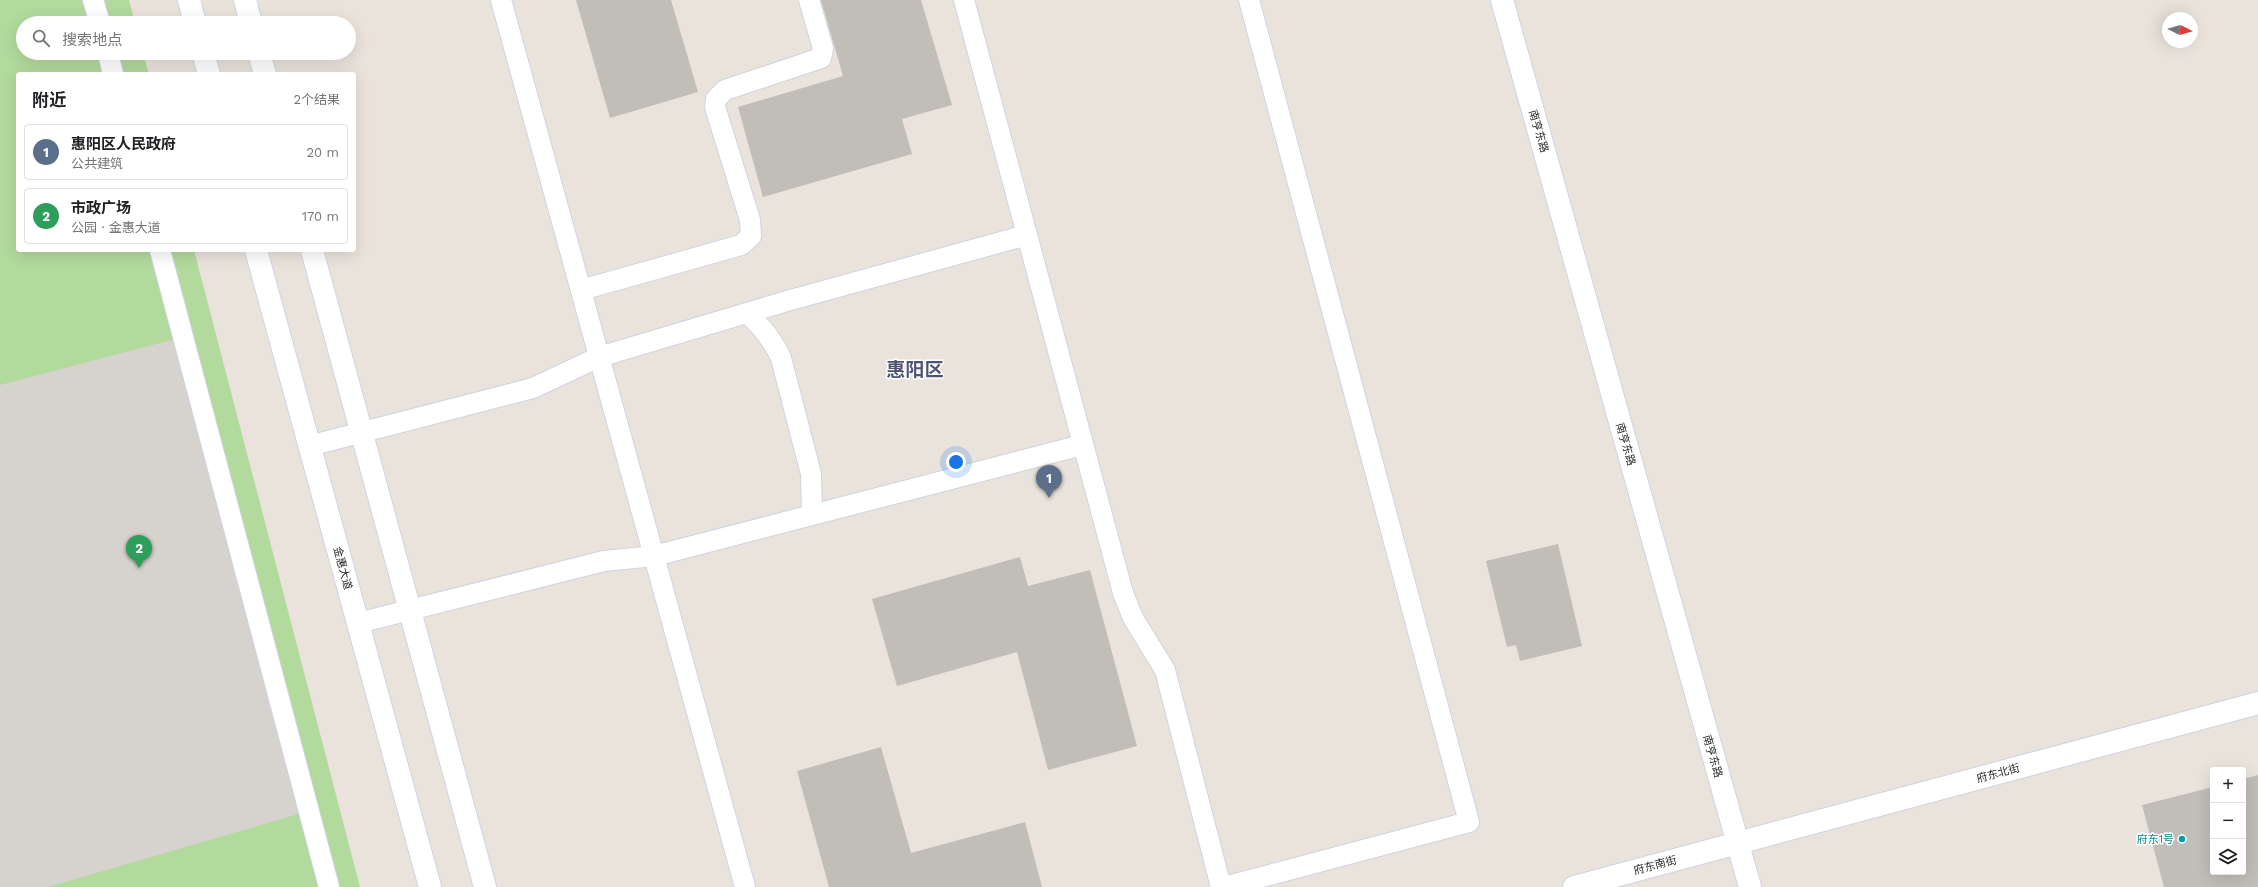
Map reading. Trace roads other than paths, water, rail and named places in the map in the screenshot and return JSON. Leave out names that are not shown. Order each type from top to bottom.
[{"type":"street","points":[[188,0],[193,16]]},
{"type":"street","points":[[245,0],[249,16]]},
{"type":"street","name":"南亨东路","points":[[1502,0],[1750,887]]},
{"type":"street","points":[[205,60],[208,72]]},
{"type":"street","points":[[261,60],[264,72]]},
{"type":"street","name":"金惠大道","points":[[257,252],[430,887]]},
{"type":"street","points":[[313,252],[485,887]]},
{"type":"street","name":"府东北街","points":[[1737,843],[2258,703]]},
{"type":"street","name":"府东南街","points":[[1574,887],[1737,843]]},
{"type":"lane","points":[[94,0],[98,16]]},
{"type":"lane","points":[[501,0],[745,887]]},
{"type":"lane","points":[[581,290],[741,245],[748,240],[751,236],[750,220],[715,108],[716,99],[726,90],[821,58],[823,48],[810,0]]},
{"type":"lane","points":[[964,0],[1122,593],[1133,618],[1165,670],[1223,887],[1470,822],[1249,0]]},
{"type":"lane","points":[[110,60],[113,72]]},
{"type":"lane","points":[[309,446],[533,388],[599,356],[1027,235]]},
{"type":"lane","points":[[161,252],[329,887]]},
{"type":"lane","points":[[747,313],[763,328],[781,358],[811,474],[812,515]]},
{"type":"lane","points":[[358,623],[604,561],[654,556],[1082,445]]},
{"type":"place","name":"惠阳区人民政府","points":[[1049,498]]},
{"type":"place","name":"市政广场","points":[[139,568]]},
{"type":"place","name":"府东1号","points":[[2182,839]]},
{"type":"district","name":"惠阳区","points":[[915,369]]}]
